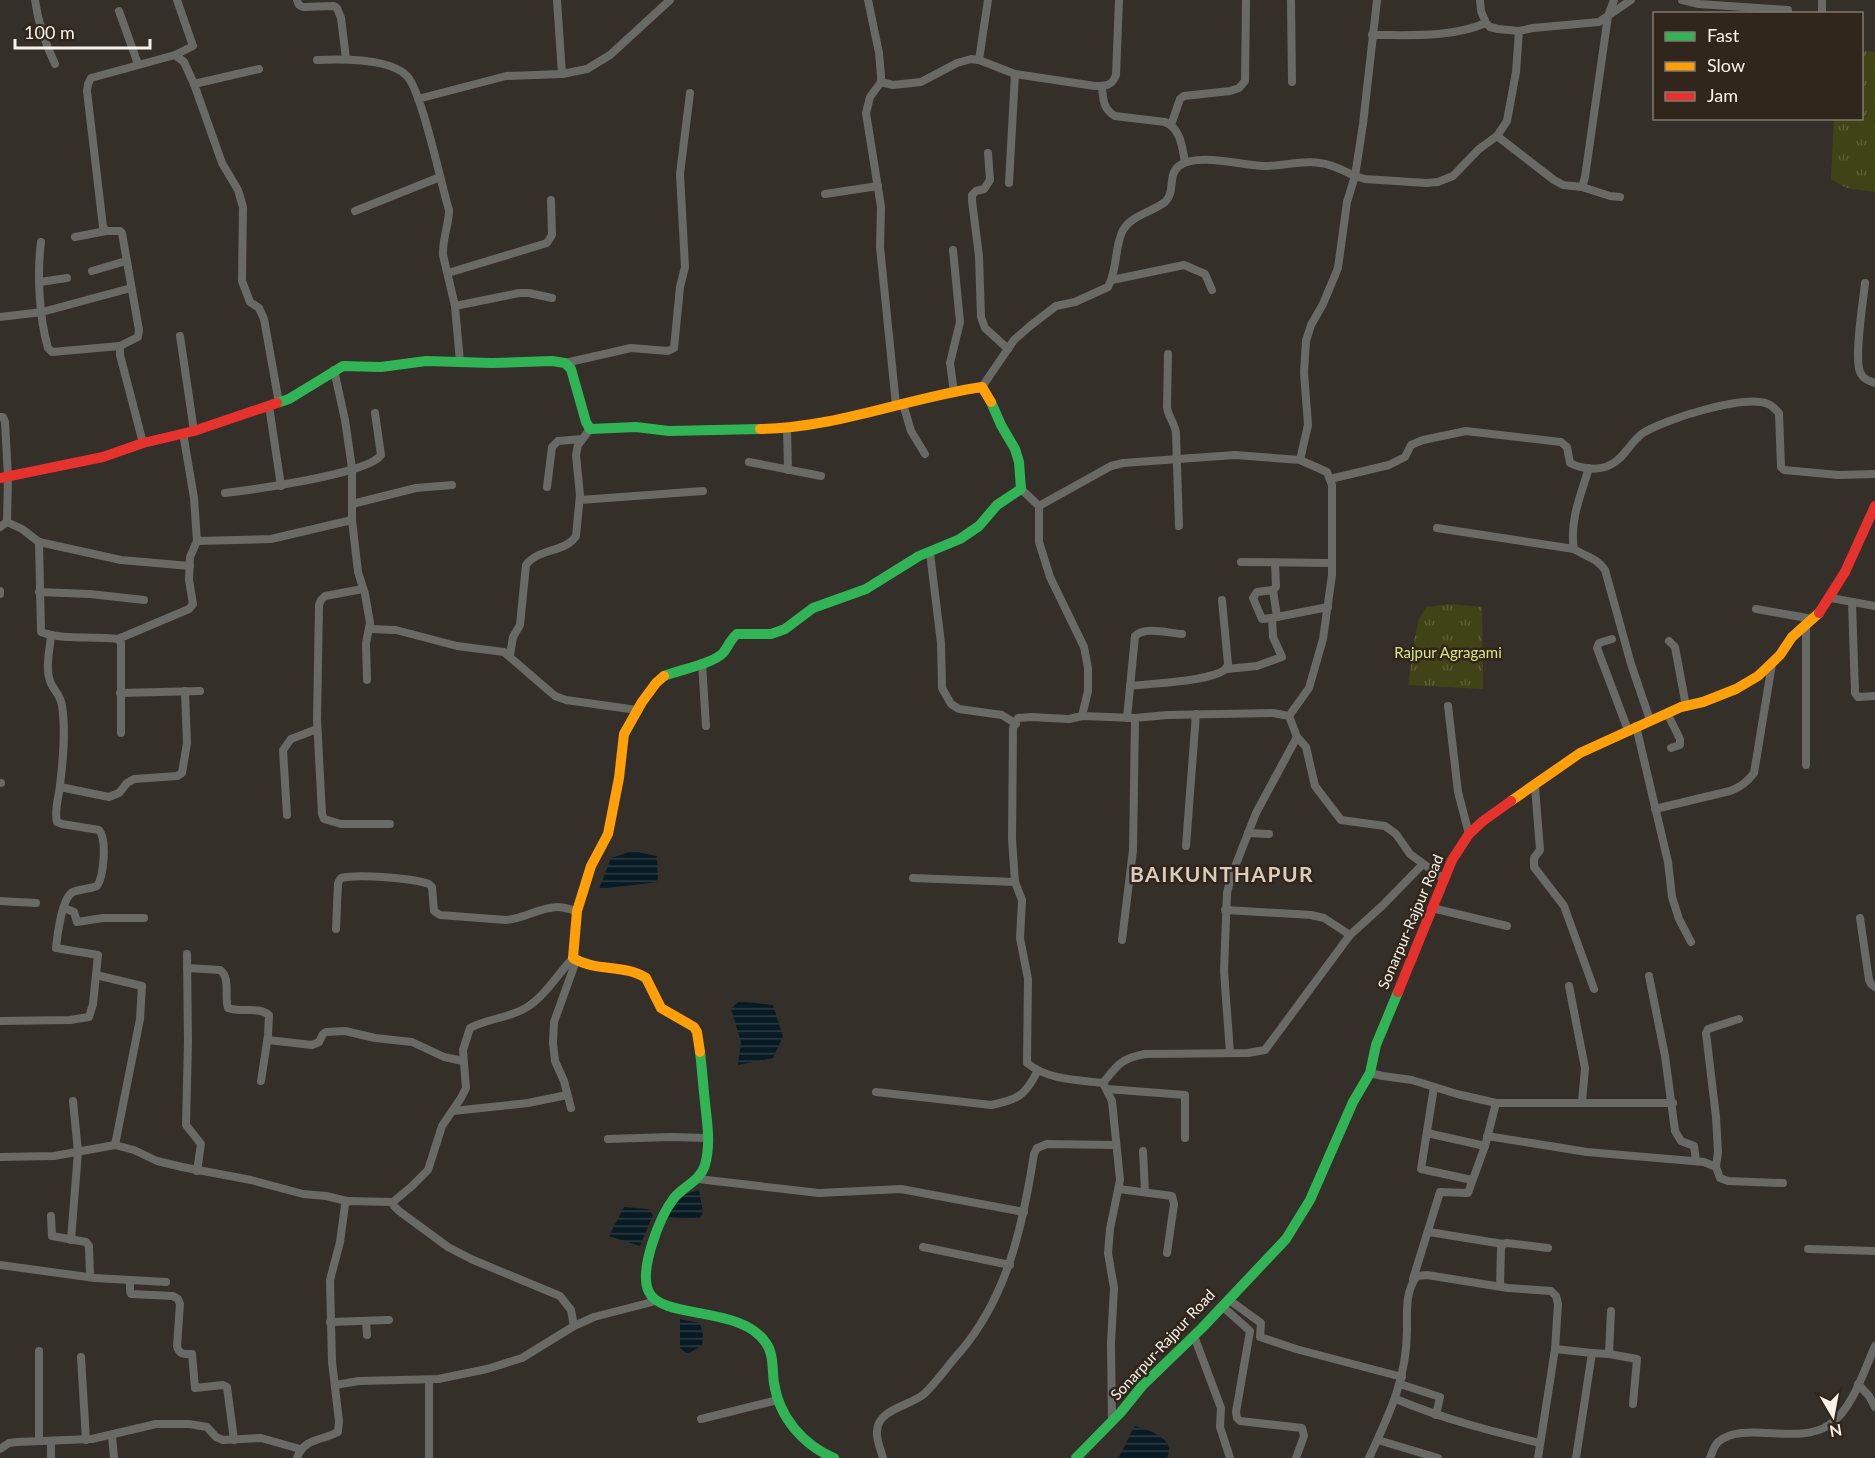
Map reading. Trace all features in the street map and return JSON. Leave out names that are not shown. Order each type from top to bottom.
[{"type":"street","points":[[35,0],[37,18],[55,64]]},
{"type":"street","points":[[106,231],[101,218],[88,84],[91,78],[175,55],[193,46],[177,0]]},
{"type":"street","points":[[297,0],[303,7],[334,6],[338,8],[346,59]]},
{"type":"street","points":[[558,0],[562,74]]},
{"type":"street","points":[[418,99],[506,76],[562,74],[587,69],[610,55],[670,0]]},
{"type":"street","points":[[868,0],[879,52],[881,82],[870,97],[866,113],[881,207],[880,247],[899,405],[925,454]]},
{"type":"street","points":[[979,60],[988,0]]},
{"type":"street","points":[[881,82],[893,85],[921,82],[957,63],[971,59],[1015,75],[1102,86],[1113,83],[1116,75],[1119,0]]},
{"type":"street","points":[[1171,124],[1180,99],[1184,96],[1230,91],[1239,88],[1245,81],[1246,0]]},
{"type":"street","points":[[1291,0],[1292,82]]},
{"type":"street","points":[[1300,460],[1308,425],[1304,365],[1306,340],[1338,268],[1347,202],[1363,124],[1377,0]]},
{"type":"street","points":[[1480,0],[1481,11],[1486,23],[1497,29],[1519,31],[1599,22],[1631,0]]},
{"type":"street","points":[[1582,187],[1608,16],[1614,0]]},
{"type":"street","points":[[1682,0],[1719,10],[1788,10],[1788,12]]},
{"type":"street","points":[[119,11],[138,64]]},
{"type":"street","points":[[1372,35],[1450,34],[1486,23]]},
{"type":"street","points":[[510,656],[513,637],[520,625],[526,565],[532,558],[573,541],[578,531],[580,500],[576,455],[578,445],[590,429],[636,427],[669,431],[787,429],[982,387],[1014,340],[1056,306],[1095,295],[1108,287],[1112,280],[1123,230],[1132,220],[1166,201],[1171,191],[1171,178],[1177,167],[1185,162],[1215,160],[1266,166],[1320,163],[1354,176],[1382,180],[1438,182],[1453,176],[1479,149],[1497,136],[1507,121],[1516,72],[1519,31]]},
{"type":"street","points":[[175,55],[184,62],[194,84],[222,163],[238,190],[243,207],[242,281],[250,302],[259,308],[264,319],[281,486]]},
{"type":"street","points":[[317,60],[370,61],[398,70],[408,77],[418,99],[449,210],[449,220],[442,247],[454,306],[460,362]]},
{"type":"street","points":[[194,84],[259,69]]},
{"type":"street","points":[[1009,183],[1015,75]]},
{"type":"street","points":[[1102,86],[1103,102],[1110,113],[1115,116],[1171,124],[1177,130],[1185,162]]},
{"type":"street","points":[[4,477],[103,457],[274,405],[304,391],[343,366],[381,367],[426,361],[492,363],[552,361],[565,363],[631,348],[668,351],[674,348],[680,288],[685,267],[680,174],[690,93]]},
{"type":"street","points":[[1497,136],[1563,185],[1582,187],[1620,197]]},
{"type":"street","points":[[988,153],[990,180],[984,189],[972,195],[979,256],[981,317],[985,328],[1008,349]]},
{"type":"street","points":[[355,211],[440,177]]},
{"type":"street","points":[[825,194],[878,186]]},
{"type":"street","points":[[448,273],[547,243],[552,236],[551,200]]},
{"type":"street","points":[[41,242],[39,257],[42,312],[48,348],[52,352],[120,346],[138,337],[139,330],[122,233],[106,231],[75,237]]},
{"type":"street","points":[[953,250],[960,322],[950,363],[954,392]]},
{"type":"street","points":[[92,271],[126,261]]},
{"type":"street","points":[[1112,280],[1184,266],[1205,274],[1212,290]]},
{"type":"street","points":[[40,282],[67,278]]},
{"type":"street","points":[[1865,283],[1858,360],[1861,374],[1866,380],[1875,383]]},
{"type":"street","points":[[0,317],[42,312],[131,288]]},
{"type":"street","points":[[454,306],[519,293],[552,298]]},
{"type":"street","points":[[39,542],[40,632],[51,635],[118,639],[189,609],[193,604],[189,580],[190,557],[196,541],[194,498],[180,336]]},
{"type":"street","points":[[120,346],[120,355],[143,443]]},
{"type":"street","points":[[1168,354],[1167,413],[1175,422],[1179,526]]},
{"type":"street","points":[[565,363],[574,376],[586,422],[590,429]]},
{"type":"street","points":[[334,370],[352,468],[352,520],[370,629],[366,643],[368,680]]},
{"type":"street","points":[[982,387],[995,409],[1000,425],[1010,437],[1015,449],[1019,462],[1021,489],[1039,507],[1039,542],[1050,577],[1084,647],[1088,668],[1088,691],[1082,716]]},
{"type":"street","points":[[1330,479],[1389,465],[1405,457],[1411,446],[1424,440],[1466,431],[1561,442],[1567,447],[1570,463],[1578,467],[1599,469],[1621,458],[1635,439],[1663,423],[1706,409],[1744,402],[1768,404],[1779,413],[1781,467],[1784,470],[1838,475],[1875,474]]},
{"type":"street","points":[[225,493],[281,486],[378,459],[381,455],[375,412]]},
{"type":"street","points":[[0,417],[3,417],[5,422],[3,525],[22,529],[39,542],[121,560],[190,566]]},
{"type":"street","points":[[787,429],[788,470]]},
{"type":"street","points":[[547,487],[552,447],[558,441],[582,439]]},
{"type":"street","points":[[1039,507],[1111,466],[1123,462],[1235,455],[1300,460],[1327,472],[1332,485],[1332,563],[1328,607],[1323,639],[1309,688],[1289,716]]},
{"type":"street","points":[[749,462],[822,476]]},
{"type":"street","points":[[1574,549],[1571,536],[1589,468]]},
{"type":"street","points":[[352,504],[416,488],[452,485]]},
{"type":"street","points":[[571,1108],[564,1081],[555,1060],[554,1022],[575,960],[577,911],[591,866],[608,834],[619,778],[624,734],[649,691],[665,675],[722,654],[729,641],[737,634],[771,634],[784,629],[813,608],[866,589],[919,556],[960,538],[979,526],[997,505],[1021,489]]},
{"type":"street","points":[[580,500],[703,490]]},
{"type":"street","name":"Sonarpur-Rajpur Road","points":[[1076,1458],[1142,1386],[1194,1336],[1286,1239],[1310,1200],[1353,1102],[1370,1073],[1376,1045],[1444,879],[1452,860],[1469,834],[1483,821],[1580,753],[1667,713],[1736,689],[1758,676],[1792,637],[1823,610],[1866,530],[1875,508]]},
{"type":"street","points":[[196,541],[271,538],[352,520]]},
{"type":"street","points":[[1437,528],[1574,549],[1598,560],[1605,570],[1631,664],[1650,720]]},
{"type":"street","points":[[930,553],[941,643],[942,687],[951,704],[959,709],[1002,715],[1016,723]]},
{"type":"street","points":[[1241,562],[1332,563]]},
{"type":"street","points":[[1130,686],[1196,678],[1227,669],[1257,666],[1282,657],[1273,637],[1275,563]]},
{"type":"street","points":[[363,589],[325,596],[321,600],[317,729],[322,814],[324,819],[341,824],[390,824]]},
{"type":"street","points":[[1273,590],[1257,592],[1253,598],[1262,619],[1328,607]]},
{"type":"street","points":[[39,592],[90,594],[144,600]]},
{"type":"street","points":[[1830,598],[1875,606]]},
{"type":"street","points":[[1222,600],[1227,669]]},
{"type":"street","points":[[1852,603],[1855,693],[1858,697],[1875,696]]},
{"type":"street","points":[[1756,609],[1810,622],[1806,765]]},
{"type":"street","points":[[370,629],[396,630],[446,644],[497,651],[510,656],[520,668],[555,696],[566,700],[637,710]]},
{"type":"street","points":[[1122,940],[1132,850],[1130,686],[1133,643],[1137,633],[1143,631],[1182,634]]},
{"type":"street","points":[[0,1021],[70,1020],[89,1017],[93,1004],[98,955],[56,948],[58,924],[69,894],[98,886],[100,883],[103,834],[99,830],[57,822],[63,737],[62,706],[59,695],[50,682],[48,671],[51,635]]},
{"type":"street","points":[[118,639],[122,647],[121,733]]},
{"type":"street","points":[[1612,639],[1599,643],[1598,648],[1632,728],[1668,862],[1672,897],[1679,919],[1691,942]]},
{"type":"street","points":[[1669,641],[1675,647],[1686,706]]},
{"type":"street","points":[[1655,808],[1730,791],[1741,787],[1748,781],[1754,773],[1772,662]]},
{"type":"street","points":[[702,663],[706,726]]},
{"type":"street","points":[[60,787],[109,797],[119,793],[127,783],[135,779],[177,776],[182,773],[187,743],[185,691]]},
{"type":"street","points":[[120,693],[200,691]]},
{"type":"street","points":[[1448,706],[1458,792],[1469,834]]},
{"type":"street","points":[[1185,1138],[1185,1095],[1105,1086],[1057,1077],[1037,1072],[1027,1063],[1028,980],[1020,938],[1022,900],[1015,882],[1012,839],[1013,728],[1018,718],[1032,717],[1131,718],[1273,713],[1289,716]]},
{"type":"street","points":[[1667,713],[1680,739],[1680,744],[1671,748]]},
{"type":"street","points":[[1186,846],[1196,714]]},
{"type":"street","points":[[1289,716],[1297,737],[1306,747],[1315,786],[1341,820],[1385,826],[1396,834],[1410,854],[1444,879]]},
{"type":"street","points":[[287,815],[283,750],[291,739],[317,729]]},
{"type":"street","points":[[1230,1053],[1224,971],[1225,910],[1231,877],[1265,793],[1297,737]]},
{"type":"street","points":[[1535,786],[1540,850],[1534,858],[1534,867],[1564,906],[1594,989]]},
{"type":"street","points":[[1248,833],[1269,834]]},
{"type":"street","points":[[1105,1086],[1121,1061],[1132,1056],[1248,1053],[1265,1050],[1350,935],[1423,864]]},
{"type":"street","points":[[336,929],[338,884],[341,878],[348,877],[385,878],[429,884],[432,888],[434,911],[440,915],[517,920],[558,907],[577,911]]},
{"type":"street","points":[[913,878],[1015,882]]},
{"type":"street","points":[[0,901],[36,903]]},
{"type":"street","points":[[64,908],[74,912],[77,922],[103,918],[144,918]]},
{"type":"street","points":[[1432,908],[1507,926]]},
{"type":"street","points":[[1225,910],[1311,915],[1324,918],[1350,935]]},
{"type":"street","points":[[1860,918],[1869,980],[1875,987]]},
{"type":"street","points":[[187,954],[186,1125],[201,1144],[196,1171]]},
{"type":"street","points":[[0,1157],[38,1158],[116,1145],[134,1150],[157,1161],[196,1171],[251,1180],[303,1194],[348,1201],[393,1202],[428,1170],[442,1126],[466,1088],[463,1050],[470,1028],[524,1009],[537,1000],[575,960]]},
{"type":"street","points":[[575,960],[640,974],[646,978],[656,1002],[664,1011],[693,1025],[697,1032],[709,1138],[704,1167],[698,1179],[673,1200],[666,1210],[648,1262],[646,1286],[650,1296],[656,1301],[752,1327],[759,1333],[769,1348],[778,1400],[792,1426],[809,1446],[834,1458]]},
{"type":"street","points":[[187,968],[210,968],[224,973],[228,1008],[262,1010],[267,1013],[270,1021],[261,1081]]},
{"type":"street","points":[[96,975],[142,986],[140,1019],[116,1145]]},
{"type":"street","points":[[1649,976],[1673,1103],[1675,1131],[1681,1141],[1695,1146],[1696,1161]]},
{"type":"street","points":[[1569,986],[1585,1068],[1582,1102]]},
{"type":"street","points":[[1738,1018],[1708,1029],[1706,1033],[1716,1117],[1718,1152],[1716,1167],[1720,1178],[1728,1181],[1783,1183]]},
{"type":"street","points":[[267,1040],[312,1045],[319,1042],[326,1032],[345,1031],[375,1038],[412,1042],[444,1057],[463,1061]]},
{"type":"street","points":[[876,1092],[992,1105],[1024,1094],[1037,1072]]},
{"type":"street","points":[[1370,1073],[1412,1080],[1496,1103],[1673,1103]]},
{"type":"street","points":[[1105,1086],[1112,1101],[1120,1180],[1110,1229],[1108,1253],[1114,1288],[1111,1343],[1112,1421]]},
{"type":"street","points":[[1434,1087],[1421,1169],[1472,1180]]},
{"type":"street","points":[[453,1111],[528,1103],[567,1095]]},
{"type":"street","points":[[70,1240],[78,1152],[74,1101]]},
{"type":"street","points":[[1370,1458],[1396,1399],[1401,1381],[1406,1358],[1406,1308],[1412,1281],[1440,1192],[1468,1193],[1485,1146],[1496,1103]]},
{"type":"street","points":[[1426,1133],[1485,1146]]},
{"type":"street","points":[[1487,1136],[1587,1152],[1696,1161],[1716,1167]]},
{"type":"street","points":[[608,1139],[709,1138]]},
{"type":"street","points":[[883,1458],[877,1431],[879,1422],[885,1415],[925,1393],[962,1349],[1002,1284],[1010,1265],[1024,1212],[1034,1154],[1041,1145],[1052,1143],[1116,1145]]},
{"type":"street","points":[[1143,1151],[1145,1192]]},
{"type":"street","points":[[698,1179],[819,1193],[901,1190],[1024,1212]]},
{"type":"street","points":[[1119,1190],[1172,1196],[1174,1199],[1167,1252]]},
{"type":"street","points":[[297,1458],[300,1449],[306,1444],[338,1432],[330,1322],[330,1280],[340,1242],[345,1205],[348,1201]]},
{"type":"street","points":[[393,1202],[399,1211],[448,1247],[560,1296],[571,1310],[574,1326]]},
{"type":"street","points":[[51,1216],[52,1236],[86,1242],[89,1246],[90,1276]]},
{"type":"street","points":[[1429,1232],[1503,1244],[1548,1248]]},
{"type":"street","points":[[1500,1286],[1503,1244]]},
{"type":"street","points":[[923,1247],[1010,1265]]},
{"type":"street","points":[[1808,1249],[1875,1251]]},
{"type":"street","points":[[0,1264],[90,1276],[166,1282]]},
{"type":"street","points":[[1412,1281],[1417,1276],[1426,1275],[1551,1291],[1556,1296],[1558,1304],[1555,1349],[1538,1458]]},
{"type":"street","points":[[130,1280],[131,1294],[173,1296],[178,1299],[180,1304],[178,1351],[181,1354],[192,1354],[195,1388],[223,1385],[227,1387],[234,1440]]},
{"type":"street","points":[[335,1385],[359,1381],[429,1380],[487,1369],[522,1358],[574,1326],[610,1312],[656,1301]]},
{"type":"street","points":[[1225,1302],[1262,1323],[1260,1337],[1401,1381],[1440,1397],[1436,1415]]},
{"type":"street","points":[[1225,1302],[1250,1331],[1236,1412],[1237,1418],[1240,1421],[1302,1428],[1304,1436],[1296,1458]]},
{"type":"street","points":[[1609,1354],[1611,1311]]},
{"type":"street","points":[[330,1322],[389,1320]]},
{"type":"street","points":[[366,1321],[367,1335]]},
{"type":"street","points":[[1194,1336],[1221,1408],[1220,1427],[1230,1458]]},
{"type":"street","points":[[1710,1458],[1717,1443],[1729,1435],[1742,1432],[1784,1434],[1817,1431],[1829,1425],[1847,1407],[1875,1346]]},
{"type":"street","points":[[1555,1349],[1638,1359],[1633,1404]]},
{"type":"street","points":[[39,1352],[39,1441]]},
{"type":"street","points":[[1576,1458],[1592,1353]]},
{"type":"street","points":[[81,1357],[86,1440]]},
{"type":"street","points":[[429,1380],[429,1458]]},
{"type":"street","points":[[1858,1384],[1875,1407]]},
{"type":"street","points":[[1396,1399],[1436,1415],[1540,1443]]},
{"type":"street","points":[[701,1419],[778,1400]]},
{"type":"street","points":[[0,1449],[9,1443],[86,1440],[112,1436],[156,1424],[189,1424],[207,1427],[216,1437],[223,1440],[261,1438],[300,1449]]},
{"type":"street","points":[[112,1436],[114,1458]]},
{"type":"street","points":[[1378,1440],[1438,1458]]},
{"type":"street","points":[[51,1441],[51,1458]]},
{"type":"green space","points":[[1863,51],[1875,52],[1875,192],[1846,188],[1831,179],[1834,120],[1863,120]]},
{"type":"green space","name":"Rajpur Agragami","points":[[1451,604],[1482,607],[1483,689],[1408,685],[1419,619],[1426,607]]},
{"type":"water","points":[[633,851],[657,856],[658,882],[599,889],[611,858]]},
{"type":"water","points":[[739,1001],[773,1005],[783,1037],[773,1058],[738,1065],[741,1042],[731,1009]]},
{"type":"water","points":[[699,1190],[703,1213],[699,1219],[666,1217],[683,1195]]},
{"type":"water","points":[[624,1207],[648,1209],[653,1215],[640,1246],[609,1236]]},
{"type":"water","points":[[680,1319],[700,1323],[703,1335],[702,1346],[687,1354],[680,1348]]},
{"type":"water","points":[[1135,1426],[1160,1436],[1165,1441],[1169,1451],[1167,1458],[1118,1458]]},
{"type":"traffic: fast","points":[[277,403],[289,399],[343,366],[381,367],[426,361],[492,363],[552,361],[565,363],[571,369],[590,429],[636,427],[669,431],[760,429]]},
{"type":"traffic: fast","points":[[664,676],[704,664],[718,657],[737,634],[771,634],[785,629],[813,608],[866,589],[919,556],[960,539],[979,526],[997,505],[1021,489],[1019,462],[1015,449],[991,402]]},
{"type":"traffic: fast","points":[[1076,1458],[1121,1412],[1142,1386],[1202,1328],[1286,1239],[1310,1200],[1353,1102],[1370,1073],[1376,1045],[1398,992]]},
{"type":"traffic: fast","points":[[700,1052],[708,1133],[707,1157],[703,1171],[668,1206],[652,1244],[648,1258],[646,1283],[649,1292],[657,1301],[739,1323],[754,1331],[766,1343],[770,1352],[777,1395],[787,1418],[812,1446],[834,1458]]},
{"type":"traffic: slow","points":[[760,429],[816,424],[982,387],[991,402]]},
{"type":"traffic: slow","points":[[1511,801],[1580,753],[1681,707],[1703,702],[1736,689],[1758,676],[1780,655],[1792,637],[1819,613]]},
{"type":"traffic: slow","points":[[664,676],[642,702],[624,734],[619,778],[608,834],[591,866],[577,911],[573,958],[591,965],[629,971],[646,978],[661,1008],[694,1027],[700,1052]]},
{"type":"traffic: jam","points":[[0,478],[103,457],[143,443],[194,431],[277,403]]},
{"type":"traffic: jam","points":[[1819,613],[1845,572],[1875,506]]},
{"type":"traffic: jam","points":[[1398,992],[1452,860],[1469,834],[1511,801]]},
{"type":"district","name":"BAIKUNTHAPUR","points":[[1222,875]]}]
